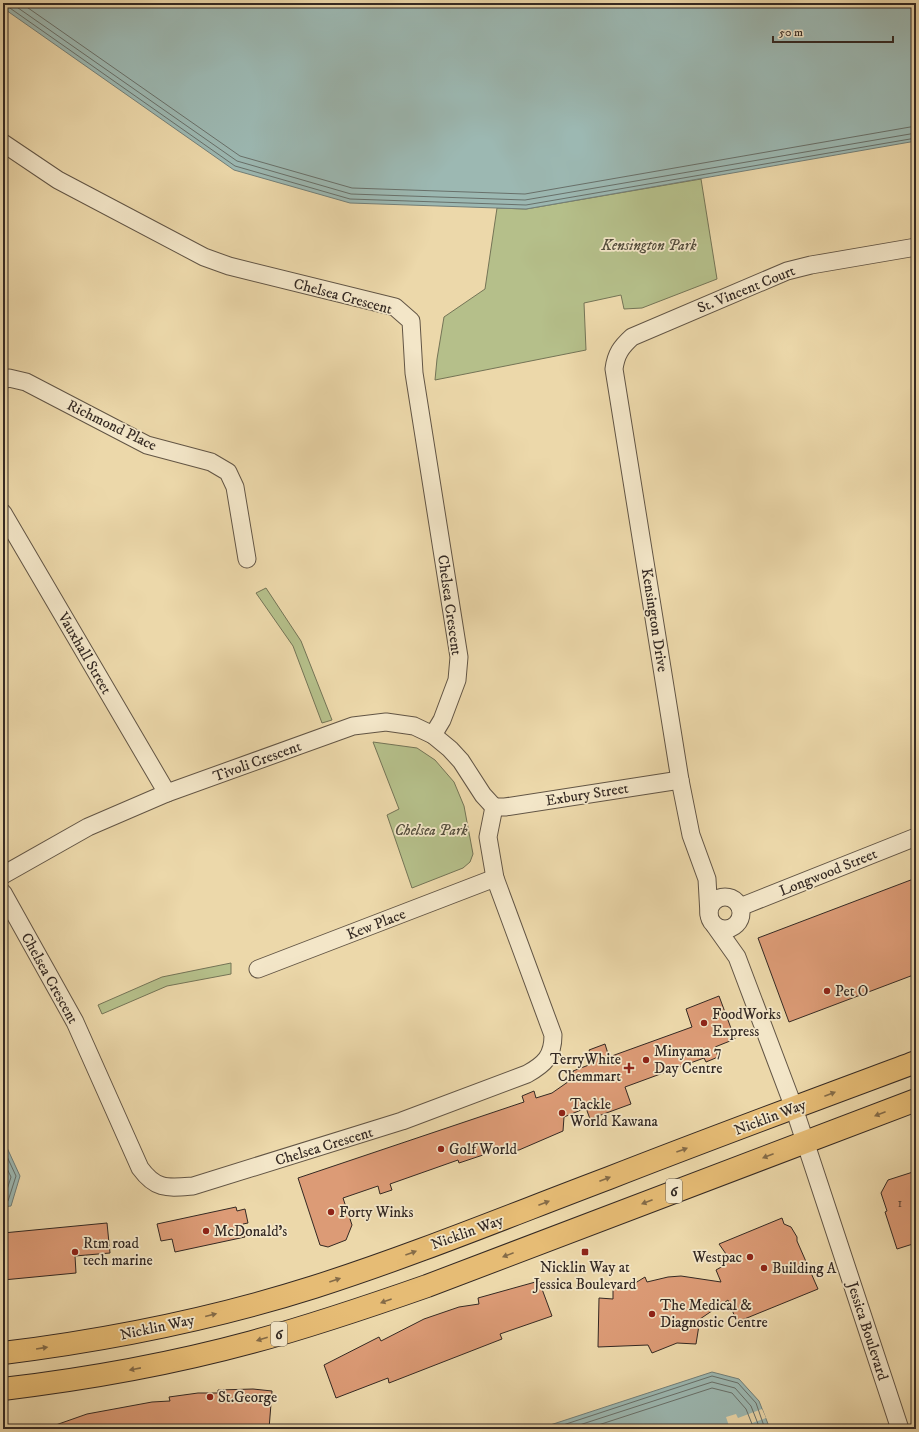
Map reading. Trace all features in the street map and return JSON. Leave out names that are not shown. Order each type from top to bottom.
[{"type":"highway","name":"Nicklin Way","points":[[3,1352],[39,1348],[147,1330],[242,1308],[314,1287],[513,1215],[916,1062]]},
{"type":"highway","name":"6","points":[[3,1390],[100,1375],[197,1355],[252,1342],[357,1311],[428,1286],[916,1100]]},
{"type":"street","name":"Chelsea Crescent","points":[[3,143],[58,180],[204,257],[228,266],[395,308],[411,321],[414,373],[459,657],[457,680],[442,720],[433,735]]},
{"type":"street","name":"St. Vincent Court","points":[[615,358],[623,345],[632,337],[787,270],[916,247]]},
{"type":"street","name":"Kensington Drive","points":[[615,358],[614,369],[680,780],[691,835],[707,879],[712,920]]},
{"type":"street","name":"Richmond Place","points":[[3,380],[9,378],[26,382],[147,445],[211,462],[228,472],[235,488],[247,559]]},
{"type":"street","name":"Vauxhall Street","points":[[3,513],[167,793]]},
{"type":"street","name":"Tivoli Crescent","points":[[3,875],[88,827],[167,793],[353,726],[386,722],[414,726],[433,735],[450,749],[461,761],[483,795],[494,806]]},
{"type":"street","name":"Exbury Street","points":[[494,806],[505,807],[680,780]]},
{"type":"street","name":"Chelsea Crescent","points":[[3,893],[75,1022],[140,1168],[147,1178],[159,1186],[176,1188],[193,1186],[402,1122],[527,1074],[540,1067],[549,1056],[553,1045],[553,1035],[495,878],[488,837],[494,806]]},
{"type":"street","name":"Longwood Street","points":[[740,907],[916,837]]},
{"type":"street","name":"Kew Place","points":[[258,969],[495,878]]},
{"type":"street","name":"Kensington Drive","points":[[707,879],[723,897],[730,898],[740,907]]},
{"type":"street","points":[[723,897],[712,903],[710,909],[712,920],[737,957],[794,1108],[805,1142]]},
{"type":"street","points":[[712,920],[726,929],[732,928],[740,919],[740,907]]},
{"type":"street","points":[[736,924],[737,957]]},
{"type":"street","name":"Jessica Boulevard","points":[[805,1142],[900,1429]]},
{"type":"green space","name":"Kensington Park","points":[[701,179],[717,279],[642,308],[624,309],[621,295],[584,303],[586,350],[435,380],[444,317],[485,289],[497,208],[526,209]]},
{"type":"green space","points":[[266,588],[301,641],[332,720],[322,723],[293,646],[256,593]]},
{"type":"green space","name":"Chelsea Park","points":[[373,742],[417,748],[435,760],[454,782],[464,806],[473,854],[470,862],[463,868],[412,888],[387,815],[399,809]]},
{"type":"green space","points":[[231,963],[231,974],[167,986],[102,1014],[98,1005],[162,977]]},
{"type":"water","points":[[3,3],[916,3],[916,141],[526,209],[350,203],[234,170],[3,8]]},
{"type":"water","points":[[3,1139],[20,1176],[11,1206],[3,1207]]},
{"type":"water","points":[[712,1372],[739,1379],[759,1401],[770,1429],[538,1429]]},
{"type":"pier","points":[[762,1409],[766,1418],[741,1427],[741,1429],[730,1429],[726,1417],[736,1414],[738,1418]]},
{"type":"building","points":[[916,878],[916,974],[789,1022],[758,938]]},
{"type":"building","points":[[719,996],[735,1039],[715,1047],[718,1057],[706,1062],[704,1058],[625,1087],[631,1104],[590,1119],[586,1108],[564,1117],[563,1131],[519,1150],[484,1151],[483,1155],[459,1163],[458,1160],[390,1184],[392,1190],[380,1194],[378,1186],[343,1198],[352,1225],[346,1240],[328,1247],[320,1245],[298,1178],[524,1102],[522,1096],[534,1091],[536,1098],[552,1093],[575,1077],[573,1071],[594,1063],[589,1050],[605,1044],[609,1057],[692,1027],[686,1009]]},
{"type":"building","points":[[916,1171],[916,1243],[897,1249],[885,1212],[887,1211],[881,1193],[888,1180]]},
{"type":"building","points":[[236,1207],[237,1211],[245,1209],[248,1223],[243,1224],[245,1237],[175,1252],[172,1239],[161,1241],[157,1224]]},
{"type":"building","points":[[782,1218],[784,1224],[791,1227],[797,1237],[797,1241],[818,1289],[737,1322],[728,1300],[700,1319],[696,1344],[677,1343],[652,1353],[648,1345],[598,1347],[599,1298],[613,1299],[613,1286],[632,1285],[645,1277],[647,1282],[668,1277],[681,1276],[721,1282],[716,1270],[723,1266],[716,1259],[726,1254],[719,1244]]},
{"type":"building","points":[[107,1223],[110,1253],[75,1256],[76,1273],[3,1280],[3,1233]]},
{"type":"building","points":[[539,1281],[552,1316],[500,1334],[502,1339],[389,1383],[388,1378],[336,1398],[324,1365],[379,1337],[381,1341],[424,1319],[459,1307],[479,1304],[478,1298]]},
{"type":"building","points":[[253,1389],[272,1391],[269,1429],[50,1429],[50,1427],[87,1414],[152,1402],[170,1401],[169,1397],[198,1393],[218,1393],[218,1390]]},
{"type":"place","name":"Pet O","points":[[827,991]]},
{"type":"place","name":"FoodWorks Express","points":[[704,1023]]},
{"type":"place","name":"Minyama 7 Day Centre","points":[[646,1060]]},
{"type":"place","name":"TerryWhite Chemmart","points":[[629,1068]]},
{"type":"place","name":"Tackle World Kawana","points":[[562,1113]]},
{"type":"place","name":"Golf World","points":[[441,1149]]},
{"type":"place","name":"Forty Winks","points":[[331,1212]]},
{"type":"place","name":"McDonald's","points":[[206,1231]]},
{"type":"place","name":"Rtm road tech marine","points":[[75,1252]]},
{"type":"place","name":"Nicklin Way at Jessica Boulevard","points":[[585,1252]]},
{"type":"place","name":"Westpac","points":[[750,1257]]},
{"type":"place","name":"Building A","points":[[764,1268]]},
{"type":"place","name":"The Medical & Diagnostic Centre","points":[[652,1314]]},
{"type":"place","name":"St.George","points":[[210,1397]]}]
